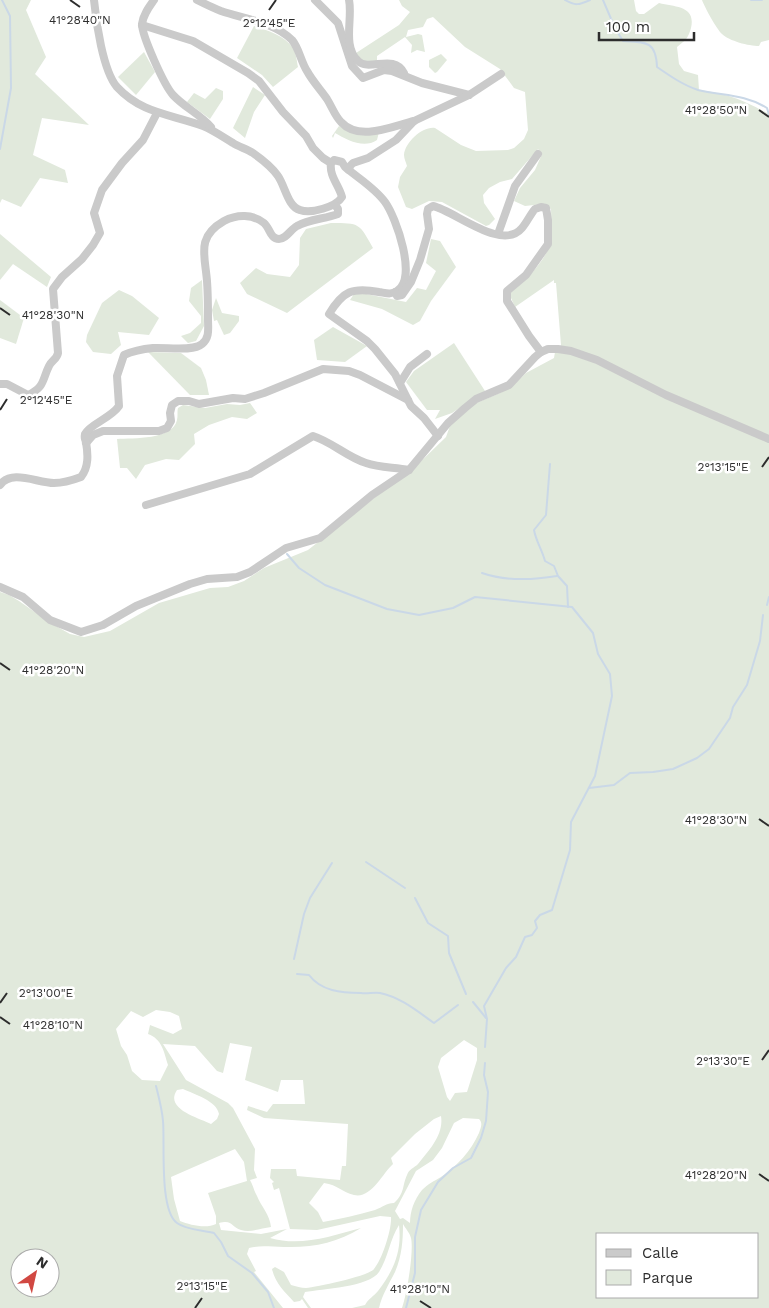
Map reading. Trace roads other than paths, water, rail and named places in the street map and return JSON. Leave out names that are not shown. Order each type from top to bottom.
[{"type":"street","points":[[94,0],[102,50],[110,76],[116,86],[128,97],[157,113],[204,126],[250,151],[270,166],[283,183],[294,207],[299,210],[306,211],[335,205],[342,198],[330,171],[331,162]]},
{"type":"street","points":[[154,0],[144,16],[142,25],[144,39],[151,50],[164,84],[180,102],[207,123],[216,133]]},
{"type":"street","points":[[197,0],[222,12],[243,17],[272,28],[292,41],[307,72],[340,121],[345,126],[361,132],[414,122],[469,95],[501,74]]},
{"type":"street","points":[[316,0],[338,23],[347,56],[352,66],[363,78],[384,70],[404,75],[422,83],[469,95]]},
{"type":"street","points":[[349,0],[351,10],[350,43],[353,54],[358,61],[364,65],[391,64],[402,70],[404,75]]},
{"type":"street","points":[[142,25],[193,41],[248,73],[259,81],[318,153],[331,162]]},
{"type":"street","points":[[0,384],[7,384],[28,394],[40,387],[50,364],[58,356],[52,289],[93,245],[100,233],[94,213],[102,190],[122,163],[143,140],[157,113]]},
{"type":"street","points":[[349,170],[353,163],[368,158],[396,140],[414,122]]},
{"type":"street","points":[[498,234],[515,186],[538,154]]},
{"type":"street","points":[[331,162],[337,160],[342,162],[386,203],[402,242],[407,269],[405,282],[399,290],[390,294],[361,288],[350,291],[342,296],[329,314],[367,341],[395,374],[408,400],[438,436]]},
{"type":"street","points":[[0,486],[2,482],[16,478],[54,483],[81,477],[86,470],[87,463],[84,437],[95,424],[110,416],[119,406],[117,376],[124,355],[154,348],[194,348],[202,344],[207,337],[209,329],[209,298],[203,251],[208,237],[215,227],[236,216],[246,216],[265,224],[272,236],[278,239],[284,238],[301,224],[338,214],[338,209],[335,205]]},
{"type":"street","points":[[395,292],[397,296],[402,296],[411,282],[429,230],[426,214],[428,209],[433,206],[450,212],[479,229],[506,235],[515,233],[522,228],[535,208],[546,208],[548,244],[532,269],[507,291],[506,297],[507,302],[541,352]]},
{"type":"street","points":[[0,587],[23,597],[50,620],[81,632],[103,625],[136,606],[168,592],[208,579],[237,577],[259,567],[286,548],[320,538],[372,495],[409,470],[448,423],[465,408],[476,399],[509,385],[541,352],[548,349],[558,348],[597,360],[666,395],[769,439]]},
{"type":"street","points":[[400,383],[410,367],[426,354]]},
{"type":"street","points":[[86,443],[93,435],[103,431],[159,431],[167,428],[171,421],[172,405],[178,401],[189,401],[199,404],[233,398],[245,399],[323,369],[349,371],[360,375],[408,400]]},
{"type":"street","points":[[146,505],[250,474],[313,436],[365,463],[409,470]]},
{"type":"waterway","points":[[0,149],[11,88],[10,16],[2,0]]},
{"type":"waterway","points":[[565,0],[577,4],[590,0]]},
{"type":"waterway","points":[[603,0],[623,41],[644,43],[652,48],[657,67],[682,83],[698,90],[758,103],[767,108],[769,115]]},
{"type":"waterway","points":[[751,0],[762,0]]},
{"type":"waterway","points":[[550,464],[546,515],[534,530],[545,561],[554,566],[558,576],[567,586],[568,607]]},
{"type":"waterway","points":[[287,554],[299,568],[325,585],[387,609],[419,615],[453,608],[475,597],[572,607],[593,633],[598,654],[610,674],[612,696],[595,776],[571,822],[570,850],[552,910],[540,915],[535,921],[537,928],[532,935],[525,937],[516,957],[506,968],[484,1006],[487,1019],[485,1047]]},
{"type":"waterway","points":[[482,573],[491,576],[519,579],[557,576]]},
{"type":"waterway","points":[[767,605],[769,597]]},
{"type":"waterway","points":[[589,788],[614,785],[630,773],[673,769],[697,758],[709,749],[730,718],[733,707],[747,685],[760,641],[763,615]]},
{"type":"waterway","points":[[366,862],[405,888]]},
{"type":"waterway","points":[[294,959],[304,914],[310,898],[332,863]]},
{"type":"waterway","points":[[415,898],[428,923],[448,936],[449,953],[466,994]]},
{"type":"waterway","points":[[297,974],[309,975],[319,985],[339,992],[387,995],[408,1005],[434,1023],[458,1005]]},
{"type":"waterway","points":[[473,1002],[486,1018]]},
{"type":"waterway","points":[[406,1308],[415,1273],[415,1237],[421,1210],[438,1182],[453,1168],[471,1158],[481,1138],[486,1121],[488,1092],[484,1075],[485,1063]]},
{"type":"waterway","points":[[156,1086],[163,1121],[165,1191],[171,1216],[177,1223],[185,1227],[214,1233],[228,1256],[252,1273],[268,1292],[274,1308]]}]
